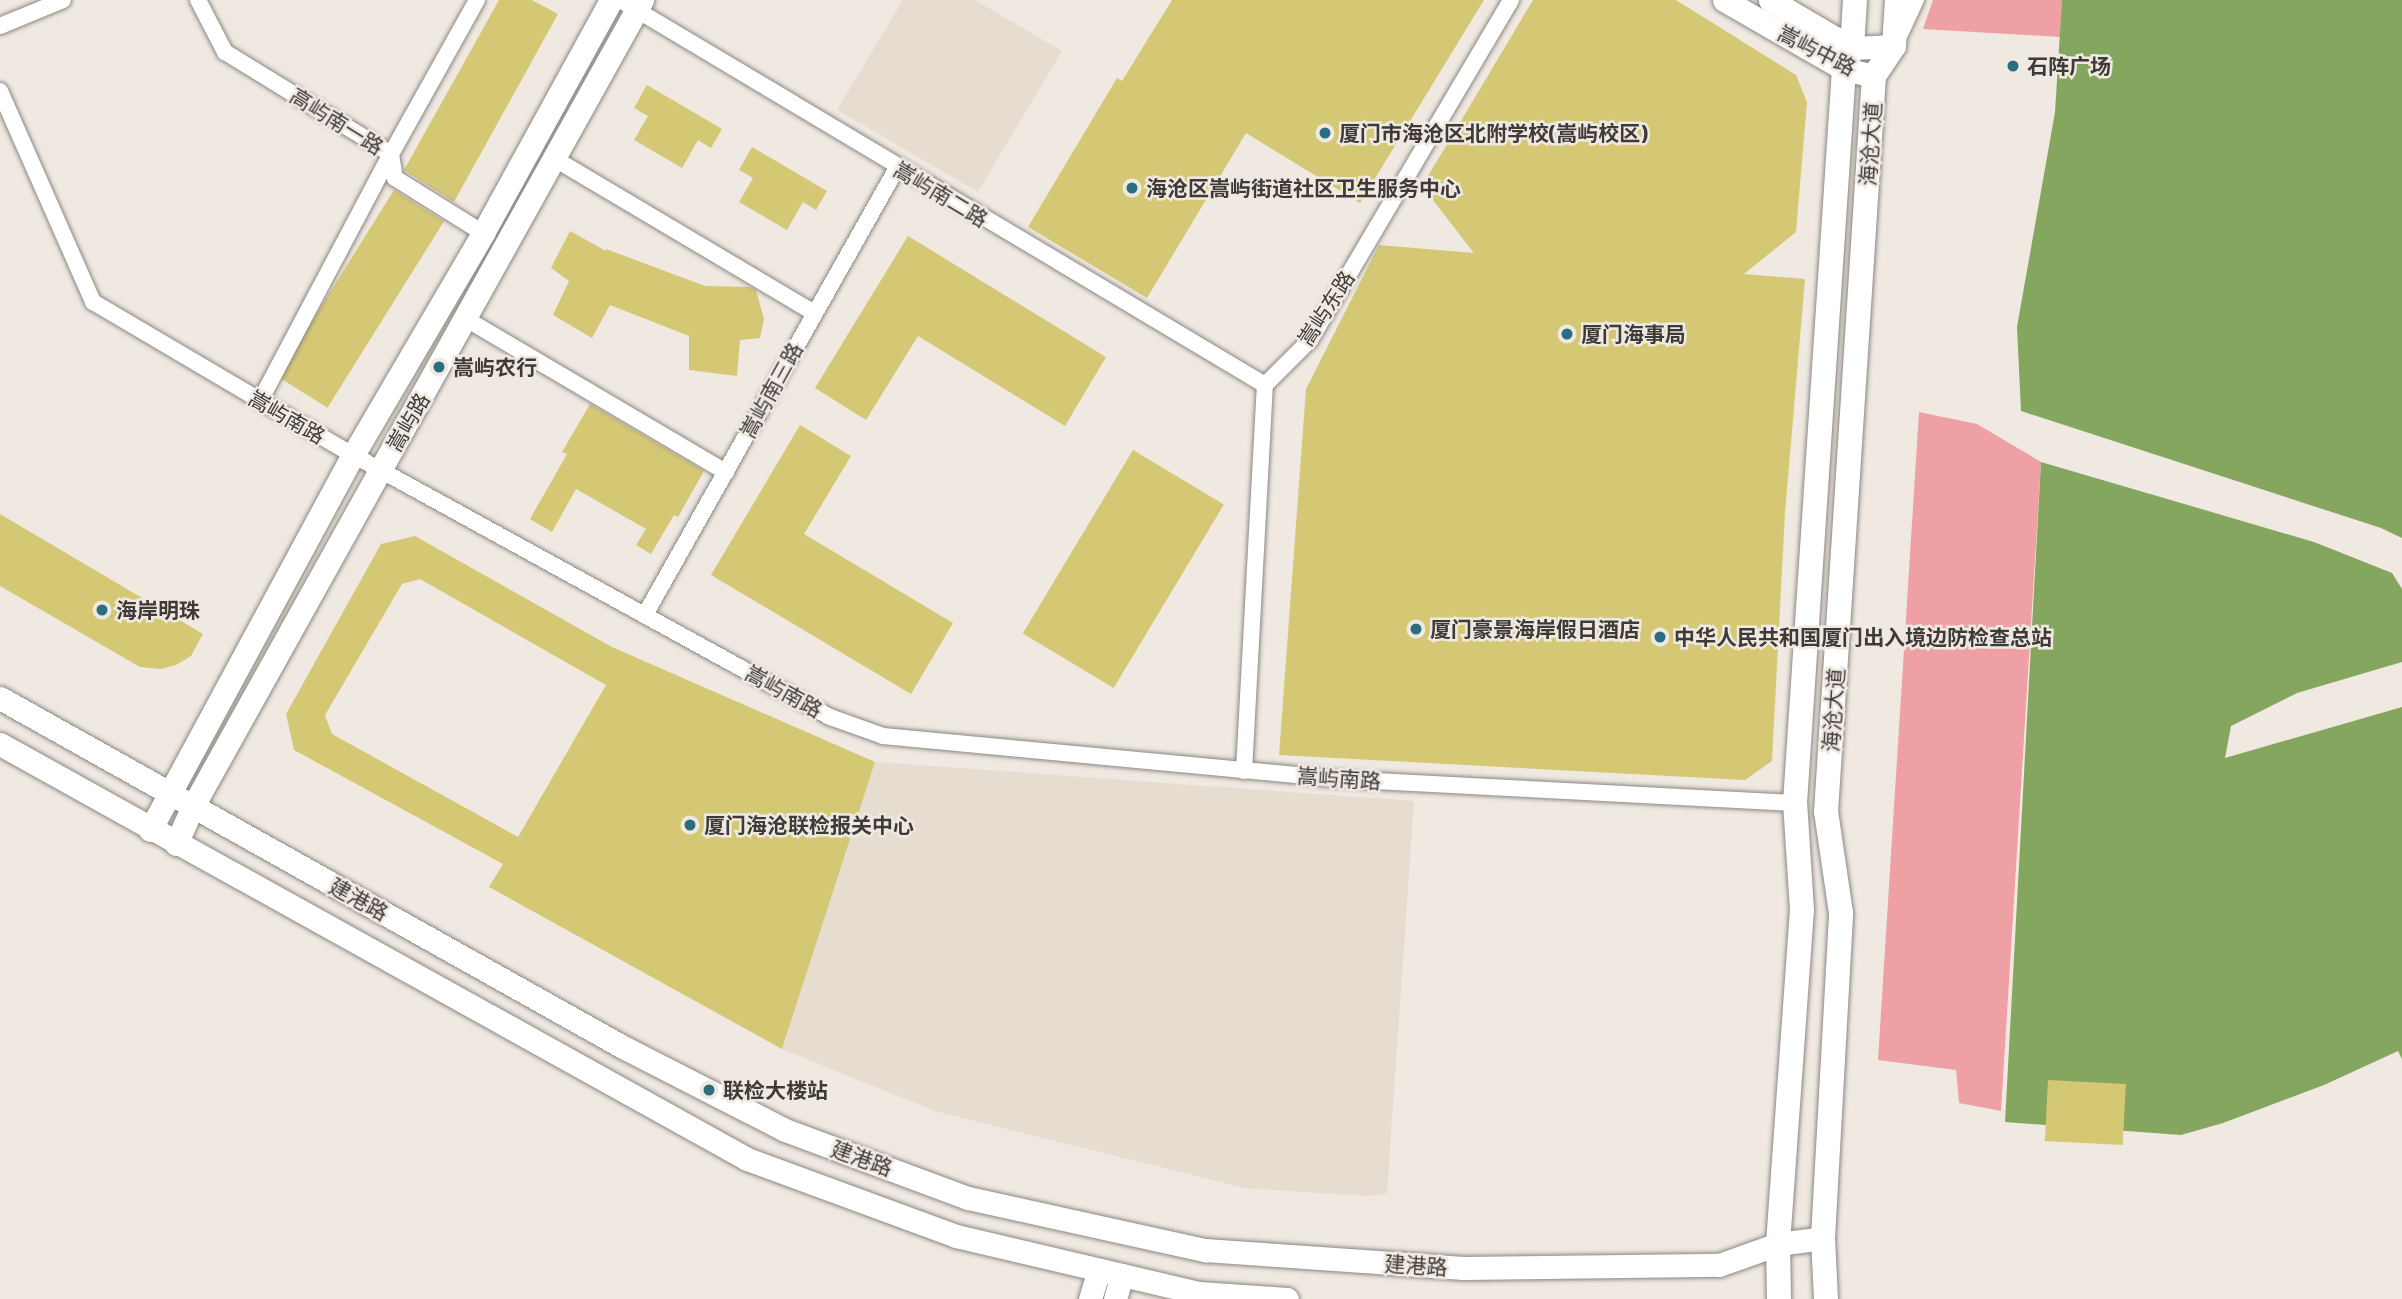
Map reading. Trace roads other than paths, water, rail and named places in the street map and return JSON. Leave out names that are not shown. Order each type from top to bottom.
[{"type":"main road","name":"嵩屿路","points":[[150,830],[172,794],[353,455],[483,233],[611,0]]},
{"type":"main road","name":"嵩屿中路","points":[[1724,0],[1848,58],[1894,46]]},
{"type":"main road","name":"嵩屿中路","points":[[1770,0],[1874,76]]},
{"type":"main road","name":"海沧大道","points":[[1779,1299],[1778,1244],[1802,910],[1795,803],[1848,58],[1855,0]]},
{"type":"main road","name":"海沧大道","points":[[1826,1299],[1822,1238],[1841,912],[1826,812],[1874,76],[1894,46],[1897,0]]},
{"type":"main road","name":"嵩屿路","points":[[176,844],[193,806],[555,159],[633,3]]},
{"type":"main road","name":"建港路","points":[[0,698],[623,1047],[785,1130],[968,1198],[1205,1250],[1463,1268],[1719,1265],[1778,1244],[1822,1238]]},
{"type":"main road","name":"建港路","points":[[0,744],[150,830],[747,1159],[956,1236],[1199,1293],[1287,1299]]},
{"type":"main road","points":[[1090,1299],[1099,1270]]},
{"type":"main road","points":[[1115,1299],[1122,1275]]},
{"type":"street","points":[[0,26],[63,0]]},
{"type":"street","name":"高屿南一路","points":[[198,0],[225,52],[391,154],[395,178],[483,233]]},
{"type":"street","points":[[260,401],[391,154],[477,0]]},
{"type":"street","name":"嵩屿东路","points":[[1265,385],[1310,340],[1511,0]]},
{"type":"street","points":[[1894,46],[1916,0]]},
{"type":"street","name":"嵩屿南二路","points":[[633,3],[897,168],[1265,385]]},
{"type":"street","name":"嵩屿南路","points":[[0,91],[93,302],[353,455],[646,613],[830,717],[883,736],[1244,771],[1336,779],[1795,803]]},
{"type":"street","points":[[555,159],[814,313]]},
{"type":"street","name":"嵩屿南三路","points":[[646,613],[897,168]]},
{"type":"street","points":[[466,319],[726,472]]},
{"type":"street","points":[[1244,771],[1265,385]]},
{"type":"place","name":"石阵广场","points":[[2013,66]]},
{"type":"place","name":"厦门市海沧区北附学校(嵩屿校区)","points":[[1325,133]]},
{"type":"place","name":"海沧区嵩屿街道社区卫生服务中心","points":[[1132,188]]},
{"type":"place","name":"厦门海事局","points":[[1567,334]]},
{"type":"place","name":"嵩屿农行","points":[[439,367]]},
{"type":"place","name":"海岸明珠","points":[[102,610]]},
{"type":"place","name":"厦门豪景海岸假日酒店","points":[[1416,629]]},
{"type":"place","name":"中华人民共和国厦门出入境边防检查总站","points":[[1660,637]]},
{"type":"place","name":"厦门海沧联检报关中心","points":[[690,825]]},
{"type":"place","name":"联检大楼站","points":[[709,1090]]}]
